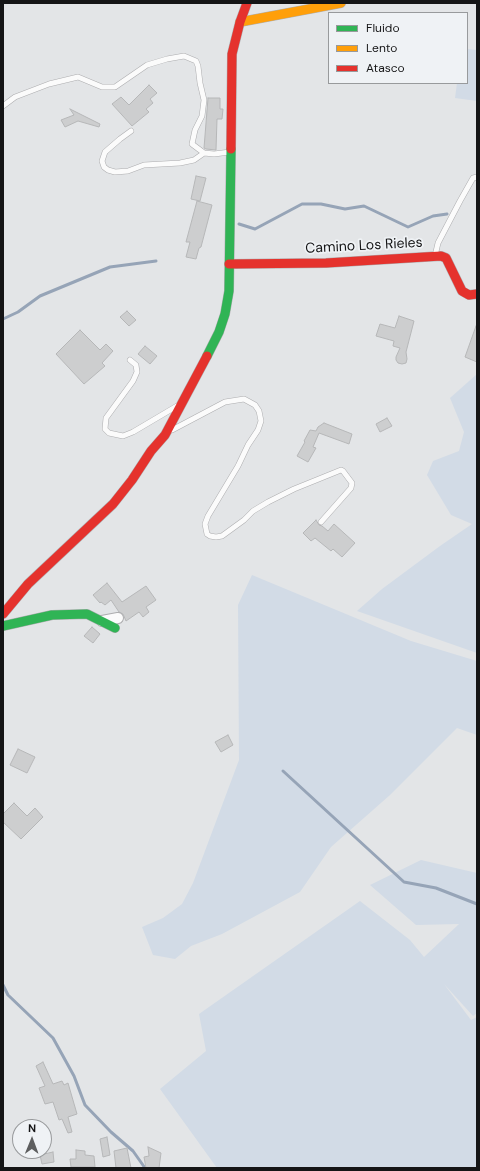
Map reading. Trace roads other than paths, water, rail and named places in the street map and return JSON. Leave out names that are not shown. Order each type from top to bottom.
[{"type":"main road","points":[[3,614],[28,584],[113,504],[165,435],[219,332],[225,314],[229,291],[232,54],[240,22],[247,3]]},
{"type":"main road","points":[[240,22],[340,3]]},
{"type":"main road","name":"Camino Los Rieles","points":[[229,264],[326,263],[441,256],[446,258],[462,291],[469,295],[477,294]]},
{"type":"main road","points":[[3,626],[52,615],[87,614],[102,622]]},
{"type":"street","points":[[102,622],[117,623]]},
{"type":"lane","points":[[3,106],[15,97],[49,84],[78,78],[102,87],[115,87],[147,66],[167,58],[184,56],[196,61],[204,100],[202,116],[195,130],[192,144],[204,153],[214,154],[231,152]]},
{"type":"lane","points":[[131,131],[120,138],[105,152],[102,161],[104,167],[108,170],[115,172],[128,171],[144,165],[180,163],[194,160],[204,153]]},
{"type":"lane","points":[[435,257],[438,243],[460,201],[473,178],[477,177]]},
{"type":"lane","points":[[130,360],[136,365],[137,372],[133,381],[106,418],[105,429],[109,434],[123,436],[133,432],[183,402]]},
{"type":"lane","points":[[165,435],[225,402],[244,400],[250,402],[260,411],[258,430],[208,516],[205,524],[207,534],[216,537],[222,536],[244,520],[253,511],[268,502],[294,489],[343,470],[352,483],[351,488],[321,522]]},
{"type":"waterway","points":[[239,224],[255,229],[302,204],[321,204],[345,209],[364,206],[408,227],[433,216],[447,214]]},
{"type":"waterway","points":[[3,319],[18,312],[40,296],[110,267],[156,261]]},
{"type":"waterway","points":[[283,771],[404,882],[436,888],[477,904]]},
{"type":"waterway","points":[[3,985],[8,995],[53,1038],[74,1076],[85,1105],[111,1132],[133,1151],[145,1168]]}]
